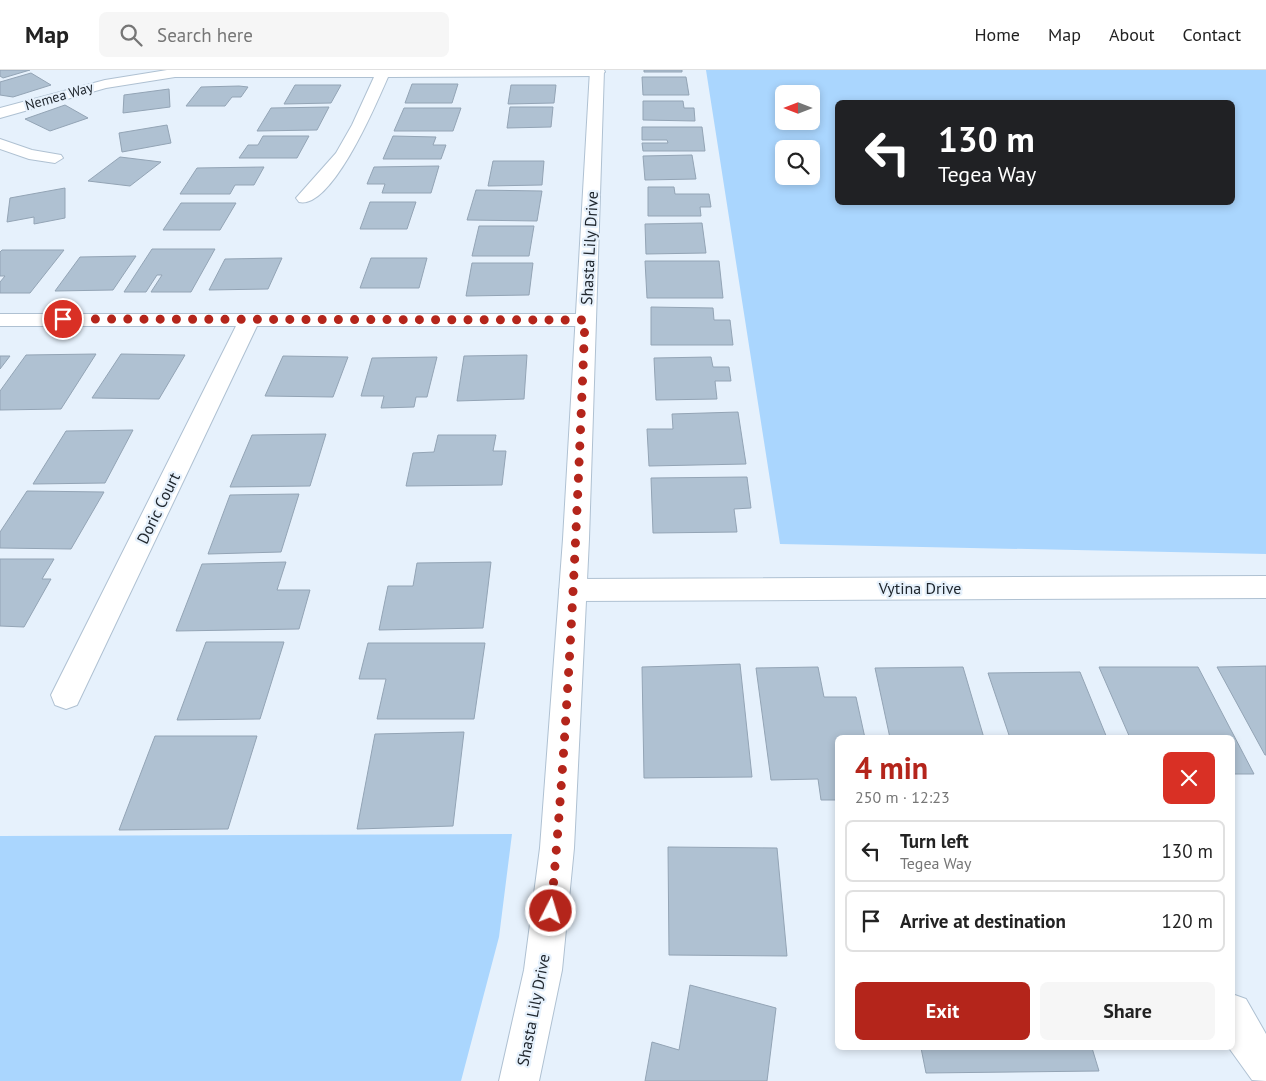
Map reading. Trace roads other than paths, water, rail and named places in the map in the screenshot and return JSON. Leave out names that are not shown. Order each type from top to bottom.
[{"type":"street","name":"Nemea Way","points":[[0,113],[90,87],[159,75],[197,72],[598,71]]},
{"type":"street","name":"Shasta Lily Drive","points":[[519,1081],[543,970],[551,911],[573,590],[598,71]]},
{"type":"street","points":[[305,198],[333,170],[352,143],[383,72]]},
{"type":"street","points":[[0,144],[29,154],[55,158]]},
{"type":"street","points":[[0,320],[585,320]]},
{"type":"street","name":"Doric Court","points":[[66,695],[249,320]]},
{"type":"street","name":"Vytina Drive","points":[[573,590],[1266,587]]},
{"type":"street","points":[[1235,1018],[1251,1047],[1266,1066]]}]
